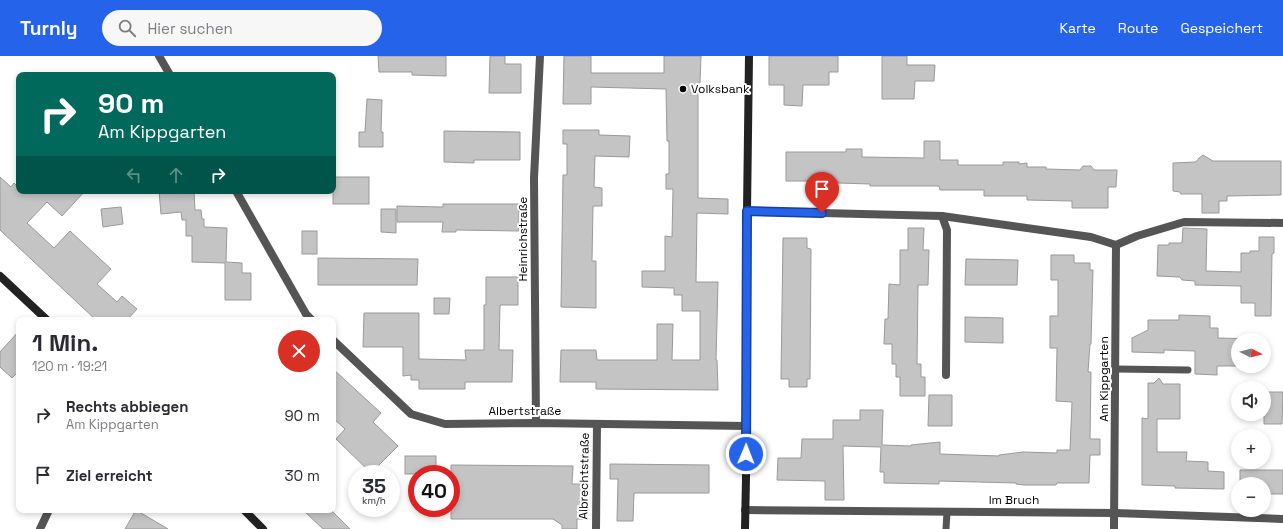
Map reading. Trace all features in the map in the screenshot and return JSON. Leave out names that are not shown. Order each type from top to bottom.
[{"type":"street","points":[[159,56],[168,72]]},
{"type":"street","name":"Heinrichstraße","points":[[536,423],[534,178],[540,56]]},
{"type":"street","points":[[745,529],[749,56]]},
{"type":"street","points":[[238,194],[309,317]]},
{"type":"street","points":[[747,211],[942,216],[1091,238],[1116,245],[1137,236],[1184,222],[1283,223]]},
{"type":"street","points":[[942,216],[947,230],[946,375]]},
{"type":"street","name":"Am Kippgarten","points":[[1114,529],[1116,245]]},
{"type":"street","points":[[0,276],[44,317]]},
{"type":"street","name":"Albertstraße","points":[[336,343],[411,414],[445,424],[536,423],[747,426]]},
{"type":"street","name":"Albrechtstraße","points":[[596,529],[597,424]]},
{"type":"street","name":"Im Bruch","points":[[745,510],[1115,513],[1283,519]]},
{"type":"street","points":[[40,529],[48,513]]},
{"type":"street","points":[[247,513],[263,529]]},
{"type":"lane","points":[[1116,369],[1188,370]]},
{"type":"lane","points":[[946,529],[947,512]]},
{"type":"building","points":[[378,56],[446,56],[446,76],[412,75],[412,72],[379,72]]},
{"type":"building","points":[[490,56],[505,56],[505,64],[521,64],[521,93],[489,93]]},
{"type":"building","points":[[564,56],[591,56],[591,73],[664,73],[664,56],[701,56],[700,83],[698,83],[698,198],[728,199],[728,214],[697,213],[696,282],[718,282],[716,360],[718,390],[596,389],[596,382],[560,382],[561,350],[596,350],[597,360],[657,360],[657,324],[673,324],[672,360],[700,360],[700,311],[682,311],[682,295],[674,295],[674,288],[642,287],[642,271],[665,271],[665,236],[672,237],[673,189],[666,189],[666,174],[669,174],[669,141],[667,141],[666,89],[591,87],[591,104],[563,104]]},
{"type":"building","points":[[769,56],[838,56],[838,72],[829,72],[829,85],[803,85],[802,106],[784,105],[784,85],[769,85]]},
{"type":"building","points":[[882,56],[907,56],[907,65],[935,65],[934,81],[915,81],[914,99],[882,99]]},
{"type":"building","points":[[367,99],[382,100],[381,132],[383,132],[383,147],[359,147],[359,132],[365,132]]},
{"type":"building","points":[[563,130],[599,130],[599,135],[630,136],[629,157],[595,156],[594,187],[602,188],[602,206],[593,206],[592,261],[596,261],[596,308],[561,307],[563,175],[567,175],[567,144],[563,144]]},
{"type":"building","points":[[444,131],[520,132],[520,160],[474,160],[474,163],[444,162]]},
{"type":"building","points":[[924,141],[940,141],[940,160],[958,160],[958,165],[1003,165],[1003,162],[1019,162],[1019,164],[1027,163],[1027,167],[1046,167],[1046,169],[1080,170],[1083,166],[1091,166],[1094,170],[1117,170],[1116,187],[1108,187],[1108,208],[1072,208],[1072,201],[1027,200],[1027,196],[984,196],[984,190],[940,190],[939,186],[870,186],[870,184],[838,183],[838,181],[786,181],[786,152],[846,152],[846,149],[862,149],[862,157],[924,158]]},
{"type":"building","points":[[1203,155],[1213,161],[1281,161],[1281,195],[1227,196],[1227,201],[1219,201],[1219,213],[1202,213],[1202,194],[1181,194],[1180,192],[1173,191],[1173,163],[1196,162]]},
{"type":"building","points":[[0,177],[11,187],[14,183],[16,185],[16,194],[82,194],[62,216],[47,202],[27,223],[54,248],[70,231],[111,269],[97,284],[117,302],[122,296],[137,309],[130,317],[93,317],[0,230]]},
{"type":"building","points":[[336,177],[369,177],[369,204],[333,204],[333,194],[336,194]]},
{"type":"building","points":[[159,194],[194,194],[195,210],[201,210],[202,219],[204,219],[204,227],[227,228],[226,262],[242,263],[242,273],[251,273],[251,300],[225,300],[225,263],[192,262],[192,236],[186,236],[186,220],[182,220],[181,212],[161,214]]},
{"type":"building","points":[[443,204],[519,204],[519,231],[456,230],[456,232],[442,232],[443,222],[397,222],[397,206],[443,207]]},
{"type":"building","points":[[121,207],[123,224],[103,227],[101,209]]},
{"type":"building","points":[[381,209],[396,209],[396,233],[381,232]]},
{"type":"building","points":[[908,228],[924,228],[923,250],[929,250],[928,285],[918,285],[917,364],[921,364],[921,377],[925,377],[925,396],[900,396],[900,377],[896,377],[896,364],[892,364],[892,344],[884,344],[885,319],[888,319],[889,284],[900,285],[900,250],[908,250]]},
{"type":"building","points":[[1183,228],[1207,229],[1206,271],[1241,272],[1241,253],[1259,251],[1259,237],[1274,237],[1274,253],[1272,254],[1271,316],[1255,316],[1255,303],[1241,303],[1241,286],[1195,285],[1195,281],[1182,280],[1180,277],[1157,276],[1158,245],[1182,243]]},
{"type":"building","points":[[302,231],[317,231],[317,254],[302,254]]},
{"type":"building","points":[[783,238],[807,238],[807,248],[811,249],[810,379],[807,379],[807,387],[789,387],[789,379],[781,379]]},
{"type":"building","points":[[1051,255],[1074,255],[1074,263],[1090,263],[1090,270],[1093,270],[1091,344],[1088,372],[1091,372],[1090,439],[1100,439],[1100,455],[1090,455],[1089,483],[1024,485],[1016,483],[939,481],[939,484],[884,483],[884,472],[880,472],[881,447],[843,446],[844,500],[825,500],[825,481],[777,480],[778,458],[801,458],[802,439],[833,439],[833,420],[860,420],[860,410],[883,410],[882,445],[911,446],[940,442],[940,454],[999,456],[1023,452],[1057,453],[1057,450],[1070,450],[1072,402],[1056,401],[1057,348],[1050,348],[1050,316],[1058,316],[1058,280],[1051,280]]},
{"type":"building","points":[[318,258],[418,259],[417,285],[318,285]]},
{"type":"building","points":[[966,259],[1018,260],[1017,285],[965,285]]},
{"type":"building","points":[[486,277],[518,277],[518,305],[500,305],[499,350],[513,350],[512,382],[465,382],[465,389],[419,389],[419,380],[411,380],[411,375],[403,376],[403,347],[363,347],[364,313],[419,313],[419,359],[466,360],[465,350],[484,350],[484,305],[486,305]]},
{"type":"building","points":[[434,298],[450,298],[449,314],[434,314]]},
{"type":"building","points":[[1179,315],[1210,316],[1210,328],[1218,328],[1218,338],[1231,338],[1231,366],[1217,366],[1217,375],[1195,374],[1195,351],[1164,350],[1164,353],[1132,352],[1132,338],[1148,330],[1148,320],[1179,320]]},
{"type":"building","points":[[965,317],[1003,318],[1003,343],[965,342]]},
{"type":"building","points":[[16,334],[16,374],[12,378],[0,367],[0,352]]},
{"type":"building","points":[[336,372],[381,413],[373,422],[398,446],[379,465],[363,465],[336,439],[345,429],[336,421]]},
{"type":"building","points":[[1159,378],[1163,384],[1180,384],[1180,419],[1157,419],[1157,452],[1187,452],[1186,461],[1208,462],[1208,471],[1224,472],[1224,489],[1175,488],[1175,486],[1142,485],[1142,418],[1148,419],[1148,383],[1154,383]]},
{"type":"building","points":[[1271,392],[1283,392],[1282,424],[1264,424],[1264,421],[1271,421]]},
{"type":"building","points":[[929,395],[952,395],[952,426],[928,426]]},
{"type":"building","points":[[405,456],[436,456],[436,465],[408,465],[408,474],[405,474]]},
{"type":"building","points":[[610,464],[709,465],[709,493],[634,493],[633,521],[617,521],[618,479],[610,479]]},
{"type":"building","points":[[460,465],[573,466],[572,484],[584,484],[584,519],[577,519],[577,529],[562,529],[562,525],[553,519],[451,519],[451,517],[460,517]]},
{"type":"building","points":[[1240,470],[1283,470],[1283,494],[1271,494],[1271,477],[1240,477]]},
{"type":"building","points":[[134,513],[141,513],[168,529],[125,529]]},
{"type":"building","points":[[306,513],[334,513],[350,529],[323,529]]},
{"type":"place","name":"Volksbank","points":[[683,89]]},
{"type":"route","points":[[746,454],[747,211],[822,213]]}]
